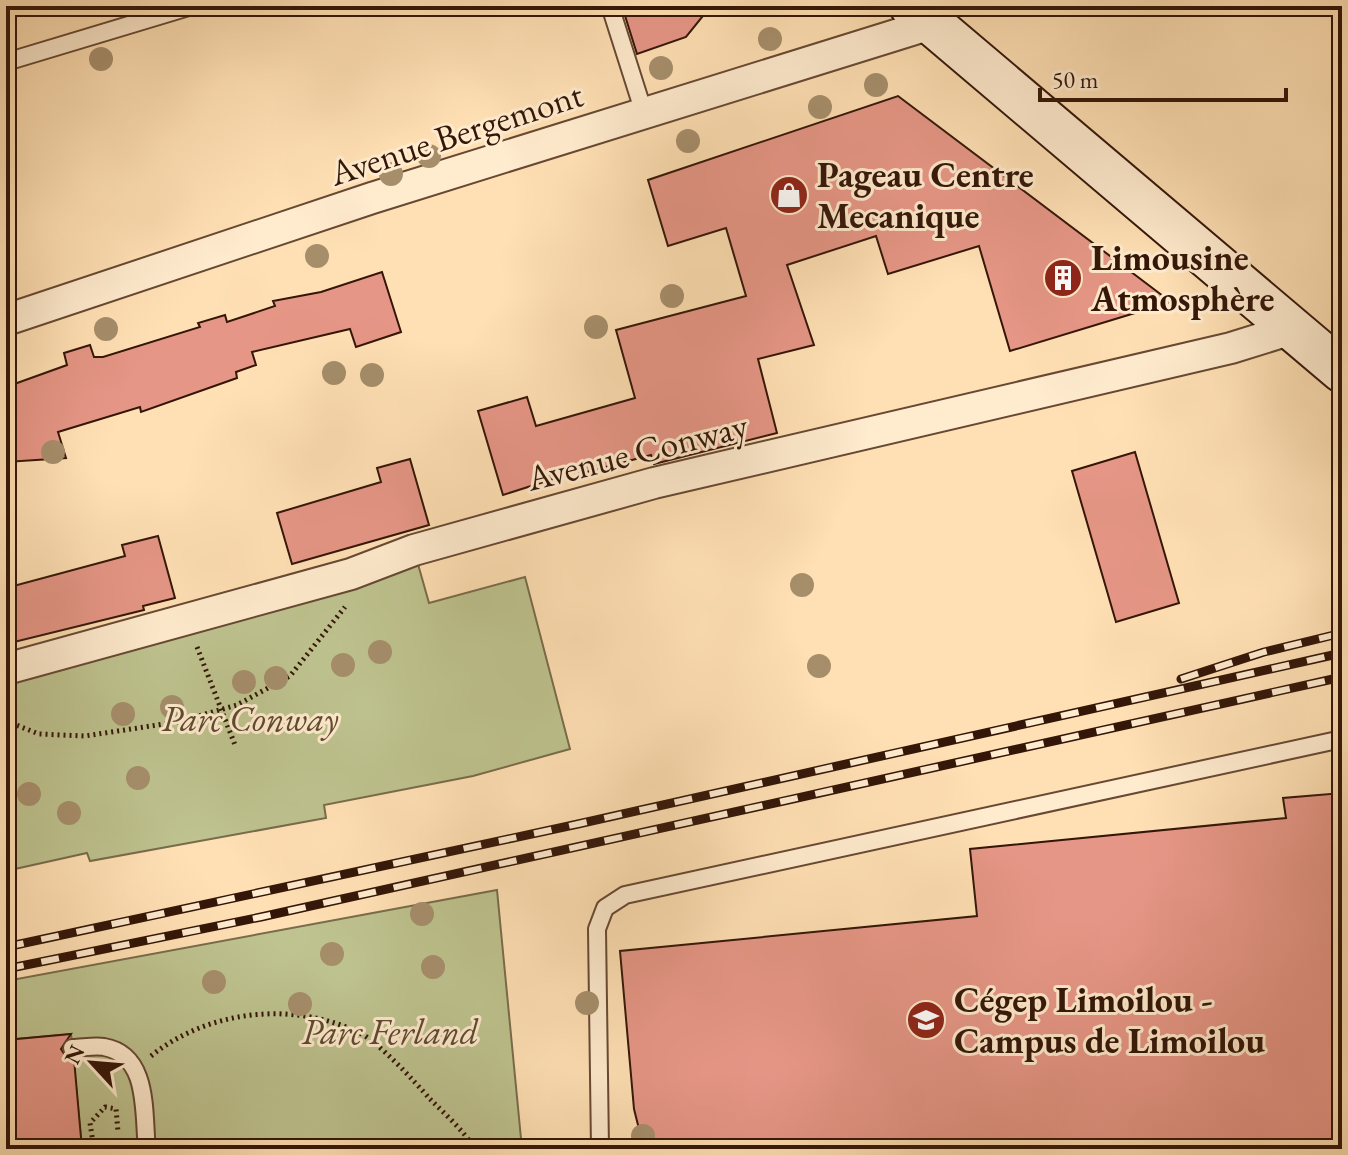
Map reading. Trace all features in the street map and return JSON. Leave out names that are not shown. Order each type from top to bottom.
[{"type":"main road","points":[[921,15],[1342,371]]},
{"type":"street","name":"Avenue Bergemont","points":[[6,320],[372,198],[644,113],[921,15]]},
{"type":"street","name":"Avenue Conway","points":[[6,669],[351,574],[414,550],[654,483],[1231,348],[1292,329]]},
{"type":"lane","points":[[6,62],[192,6]]},
{"type":"lane","points":[[610,6],[644,113]]},
{"type":"lane","points":[[600,1149],[597,929],[605,908],[625,895],[1342,739]]},
{"type":"lane","points":[[72,1048],[106,1047],[130,1062],[140,1077],[147,1149]]},
{"type":"path","points":[[6,721],[39,734],[85,736],[177,722],[237,705],[290,676],[344,612],[351,574]]},
{"type":"path","points":[[186,620],[235,745]]},
{"type":"path","points":[[135,1069],[187,1031],[230,1018],[304,1012],[361,1033],[423,1091],[475,1149]]},
{"type":"path","points":[[94,1149],[90,1123],[105,1107],[116,1109],[119,1145]]},
{"type":"path","points":[[637,1149],[636,1133],[643,1136]]},
{"type":"green space","name":"Parc Conway","points":[[414,550],[429,603],[525,577],[570,749],[473,776],[324,805],[326,818],[90,861],[87,853],[6,871],[6,669]]},
{"type":"green space","name":"Parc Ferland","points":[[497,890],[522,1149],[82,1149],[71,1034],[6,1040],[6,981]]},
{"type":"building","points":[[622,6],[711,6],[686,37],[637,54]]},
{"type":"building","points":[[898,96],[1171,302],[1010,351],[979,246],[888,274],[876,236],[787,265],[814,345],[758,359],[777,433],[654,464],[651,455],[579,474],[578,471],[503,495],[478,411],[527,397],[536,426],[635,398],[616,330],[746,296],[726,228],[668,246],[648,180]]},
{"type":"building","points":[[382,272],[401,332],[356,347],[350,329],[252,352],[256,365],[236,372],[237,378],[141,412],[140,407],[58,432],[66,458],[6,462],[6,387],[67,365],[64,353],[90,345],[94,357],[103,357],[200,327],[198,323],[225,315],[227,322],[275,306],[273,301],[321,292]]},
{"type":"building","points":[[1135,452],[1179,603],[1116,622],[1072,471]]},
{"type":"building","points":[[410,459],[429,525],[292,564],[277,513],[381,482],[377,468]]},
{"type":"building","points":[[158,536],[175,598],[143,606],[144,610],[6,644],[6,588],[125,556],[122,545]]},
{"type":"building","name":"Cégep Limoilou - Campus de Limoilou","points":[[1342,793],[1342,1149],[644,1149],[634,1109],[620,951],[977,916],[970,849],[1286,818],[1283,798]]},
{"type":"building","points":[[71,1034],[61,1049],[66,1057],[74,1059],[82,1149],[6,1149],[6,1040]]},
{"type":"railway","points":[[1181,679],[1264,652],[1342,633]]},
{"type":"railway","points":[[6,947],[578,824],[1342,653]]},
{"type":"railway","points":[[6,969],[261,917],[1342,677]]},
{"type":"place","name":"Pageau Centre Mecanique","points":[[789,195]]},
{"type":"place","name":"Limousine Atmosphère","points":[[1063,278]]},
{"type":"place","name":"Cégep Limoilou - Campus de Limoilou","points":[[926,1020]]}]
